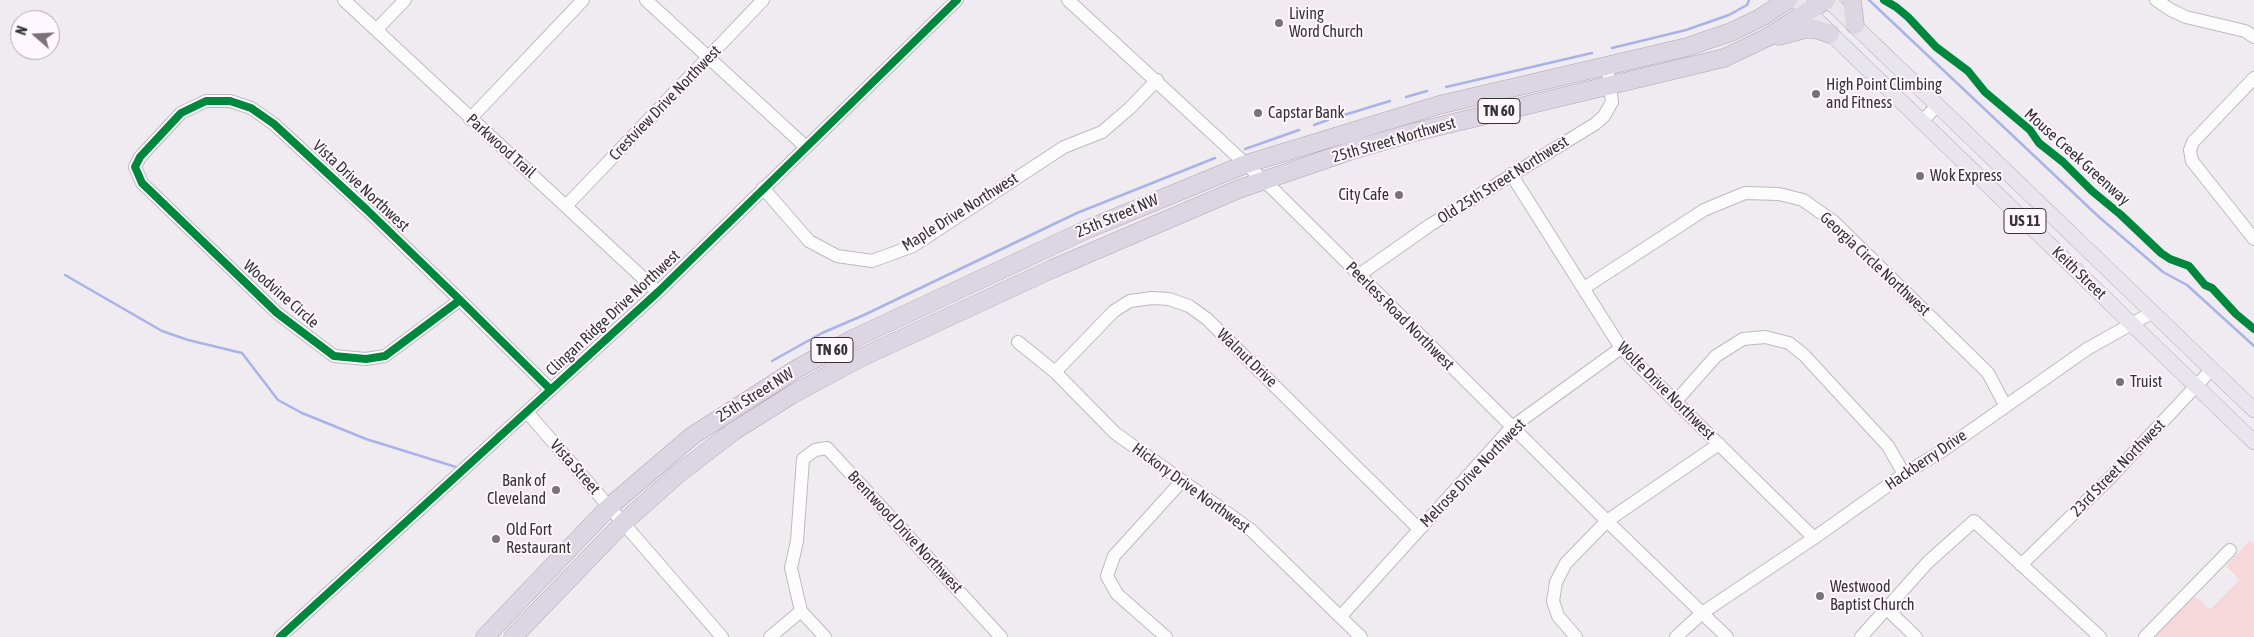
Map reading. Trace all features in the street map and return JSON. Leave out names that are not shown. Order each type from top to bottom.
[{"type":"highway","points":[[1755,20],[1763,0]]},
{"type":"highway","name":"25th Street Northwest","points":[[1246,164],[1440,105],[1687,47],[1731,32],[1788,0]]},
{"type":"highway","name":"25th Street Northwest","points":[[1133,234],[1239,189],[1350,151],[1476,116],[1611,86],[1724,58],[1768,37],[1801,6],[1827,0]]},
{"type":"highway","points":[[1852,0],[1855,25]]},
{"type":"highway","points":[[1768,37],[1805,29],[1815,29],[1830,34]]},
{"type":"highway","name":"25th Street NW","points":[[485,637],[609,507],[692,436],[798,368],[964,286],[1088,228],[1246,164]]},
{"type":"highway","name":"25th Street NW","points":[[513,637],[623,523],[678,474],[734,431],[793,394],[858,359],[1052,268],[1133,234]]},
{"type":"main road","name":"Keith Street","points":[[1827,0],[2254,410]]},
{"type":"main road","name":"Keith Street","points":[[1801,6],[2254,442]]},
{"type":"main road","points":[[2024,189],[2039,209],[2042,220],[2042,238]]},
{"type":"street","name":"Parkwood Trail","points":[[344,0],[658,292]]},
{"type":"street","points":[[376,30],[405,0]]},
{"type":"street","points":[[470,119],[583,0]]},
{"type":"street","points":[[646,0],[806,147]]},
{"type":"street","name":"Crestview Drive Northwest","points":[[566,206],[709,58],[762,0]]},
{"type":"street","name":"Clingan Ridge Drive Northwest","points":[[284,636],[658,292],[957,0]]},
{"type":"street","name":"Peerless Road Northwest","points":[[1068,0],[1157,80],[1264,181],[1607,521],[1727,637]]},
{"type":"street","points":[[2156,0],[2178,14],[2198,21],[2245,31],[2254,37]]},
{"type":"street","name":"Old 25th Street Northwest","points":[[1359,275],[1430,225],[1595,124],[1604,116],[1612,102],[1608,65]]},
{"type":"street","points":[[2254,78],[2193,142],[2190,150],[2192,162],[2254,239]]},
{"type":"street","name":"Maple Drive Northwest","points":[[764,188],[809,240],[837,256],[872,261],[913,246],[1064,147],[1102,132],[1130,108],[1157,80]]},
{"type":"street","name":"Vista Drive Northwest","points":[[135,167],[140,157],[181,114],[206,101],[230,101],[251,108],[274,124],[460,300],[551,390]]},
{"type":"street","points":[[1921,122],[1937,106]]},
{"type":"street","name":"Woodvine Circle","points":[[135,167],[142,183],[277,313],[334,356],[366,359],[385,356],[460,300]]},
{"type":"street","name":"Wolfe Drive Northwest","points":[[1511,174],[1621,348],[1814,538]]},
{"type":"street","name":"Georgia Circle Northwest","points":[[1584,288],[1704,210],[1744,193],[1779,194],[1803,200],[1834,222],[1988,372],[2006,405]]},
{"type":"street","name":"Walnut Drive","points":[[1055,372],[1114,311],[1130,301],[1152,298],[1169,299],[1189,306],[1214,326],[1419,529]]},
{"type":"street","name":"Hackberry Drive","points":[[1676,637],[1702,612],[1814,538],[1904,474],[1942,451],[2108,336],[2133,325],[2153,312]]},
{"type":"street","points":[[1676,401],[1716,356],[1743,340],[1765,337],[1789,343],[1804,355],[1888,446],[1904,474]]},
{"type":"street","name":"Hickory Drive Northwest","points":[[1018,342],[1055,372],[1115,434],[1251,530],[1361,637]]},
{"type":"street","name":"Melrose Drive Northwest","points":[[1341,616],[1512,426],[1621,348]]},
{"type":"street","name":"23rd Street Northwest","points":[[2021,565],[2108,480],[2212,369]]},
{"type":"street","name":"Vista Street","points":[[527,412],[722,637]]},
{"type":"street","points":[[1576,637],[1558,616],[1553,601],[1556,582],[1566,563],[1607,521],[1719,444]]},
{"type":"street","name":"Brentwood Drive Northwest","points":[[801,611],[791,568],[797,541],[803,459],[815,450],[827,448],[1001,637]]},
{"type":"street","points":[[1166,637],[1117,594],[1107,576],[1114,556],[1181,482]]},
{"type":"street","points":[[1861,637],[1928,562],[1974,521],[2100,637]]},
{"type":"street","points":[[2145,637],[2230,550]]},
{"type":"street","points":[[1886,608],[1916,637]]},
{"type":"street","points":[[770,637],[801,611],[825,637]]},
{"type":"shaded area","points":[[2250,540],[2254,544],[2254,637],[2152,637],[2193,598],[2199,599],[2208,609],[2212,608],[2238,581],[2239,579],[2226,566]]},
{"type":"waterway","points":[[1612,48],[1686,30],[1729,15],[1747,5],[1749,0]]},
{"type":"waterway","points":[[1869,0],[2099,217],[2163,272],[2187,285],[2254,346]]},
{"type":"waterway","points":[[1446,87],[1592,53]]},
{"type":"waterway","points":[[1406,97],[1427,91]]},
{"type":"waterway","points":[[1344,115],[1390,101]]},
{"type":"waterway","points":[[1314,125],[1328,120]]},
{"type":"waterway","points":[[1245,149],[1299,130]]},
{"type":"waterway","points":[[772,361],[822,333],[864,315],[1077,213],[1215,158]]},
{"type":"waterway","points":[[65,275],[162,331],[188,340],[242,353],[278,400],[302,413],[366,439],[456,467]]},
{"type":"cycle path","points":[[280,637],[658,292],[957,0]]},
{"type":"cycle path","name":"Mouse Creek Greenway","points":[[1884,0],[1908,17],[1936,47],[1968,71],[1985,92],[2030,130],[2039,143],[2063,162],[2092,191],[2121,215],[2161,253],[2170,259],[2189,266],[2205,285],[2212,288],[2236,314],[2254,329]]},
{"type":"cycle path","points":[[460,300],[385,356],[366,359],[334,356],[277,313],[142,183],[135,167],[140,157],[181,113],[206,101],[230,101],[251,108],[274,124],[367,210],[460,300],[551,390]]},
{"type":"place","name":"Living Word Church","points":[[1279,23]]},
{"type":"place","name":"High Point Climbing and Fitness","points":[[1816,94]]},
{"type":"place","name":"Capstar Bank","points":[[1258,113]]},
{"type":"place","name":"Wok Express","points":[[1920,176]]},
{"type":"place","name":"City Cafe","points":[[1399,195]]},
{"type":"place","name":"Truist","points":[[2120,382]]},
{"type":"place","name":"Bank of Cleveland","points":[[556,490]]},
{"type":"place","name":"Old Fort Restaurant","points":[[496,539]]},
{"type":"place","name":"Westwood Baptist Church","points":[[1820,596]]}]
